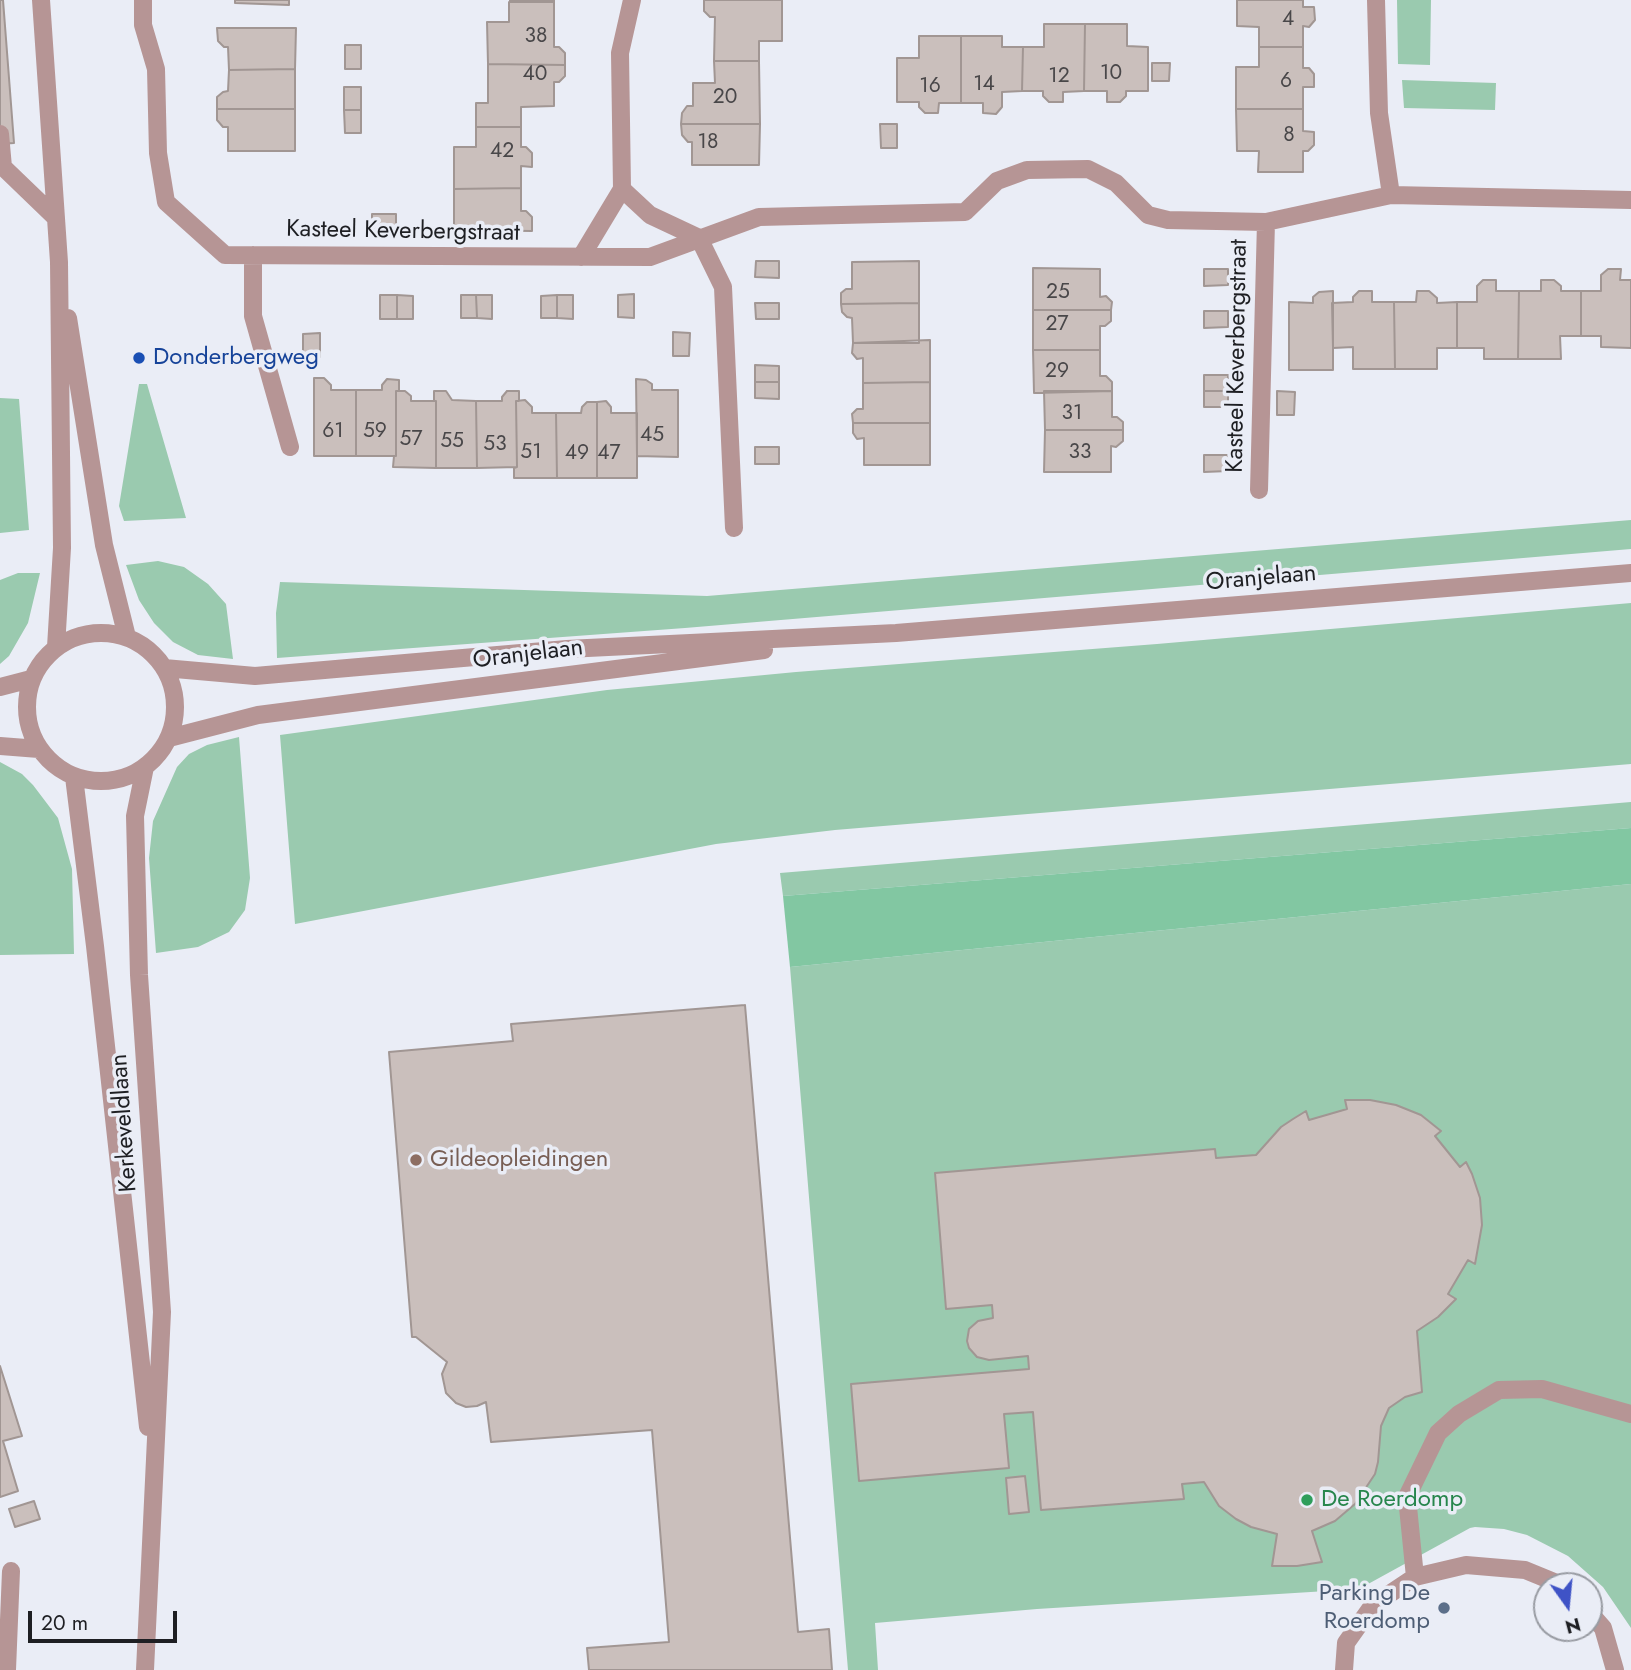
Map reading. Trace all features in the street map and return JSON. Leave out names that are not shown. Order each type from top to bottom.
[{"type":"street","points":[[41,0],[59,262],[62,548],[56,647]]},
{"type":"street","name":"Kasteel Keverbergstraat","points":[[143,0],[143,25],[156,69],[158,153],[166,202],[225,255],[650,257],[759,217],[965,212],[997,181],[1027,170],[1088,169],[1116,183],[1148,215],[1168,220],[1266,222],[1391,195],[1631,200]]},
{"type":"street","points":[[581,257],[622,189],[620,53],[632,0]]},
{"type":"street","points":[[1376,0],[1378,113],[1391,195]]},
{"type":"street","points":[[0,134],[3,167],[56,218]]},
{"type":"street","points":[[622,189],[650,215],[699,238],[723,287],[734,528]]},
{"type":"street","name":"Kasteel Keverbergstraat","points":[[1259,490],[1266,222]]},
{"type":"street","points":[[253,255],[253,316],[290,447]]},
{"type":"street","points":[[59,262],[104,545],[127,637]]},
{"type":"street","name":"Oranjelaan","points":[[164,668],[255,676],[568,649],[896,633],[1631,573]]},
{"type":"street","points":[[103,633],[127,637],[148,650],[164,668],[173,690],[175,714],[169,738],[159,754],[145,767],[123,778],[98,782],[74,777],[54,765],[39,749],[29,727],[26,703],[31,679],[56,647],[78,636],[103,633]]},
{"type":"street","name":"Oranjelaan","points":[[169,738],[268,713],[896,633]]},
{"type":"street","points":[[0,687],[31,679]]},
{"type":"street","points":[[0,746],[39,749]]},
{"type":"street","name":"Kerkeveldlaan","points":[[145,767],[135,816],[139,975],[162,1312],[145,1670]]},
{"type":"street","name":"Kerkeveldlaan","points":[[74,777],[155,1478]]},
{"type":"street","points":[[1415,1577],[1407,1497],[1438,1433],[1459,1414],[1499,1390],[1542,1389],[1631,1414]]},
{"type":"street","points":[[1344,1670],[1346,1643],[1373,1605],[1415,1577],[1466,1565],[1525,1570],[1533,1573]]},
{"type":"street","points":[[8,1670],[11,1572]]},
{"type":"street","points":[[1603,1627],[1614,1666],[1631,1662]]},
{"type":"green space","points":[[1397,0],[1431,0],[1430,65],[1398,64]]},
{"type":"green space","points":[[1402,80],[1496,83],[1495,110],[1404,108]]},
{"type":"green space","points":[[139,384],[147,384],[186,518],[124,521],[119,506]]},
{"type":"green space","points":[[0,398],[19,399],[29,530],[0,533]]},
{"type":"green space","points":[[1631,520],[1631,549],[685,628],[277,658],[276,613],[280,582],[707,596]]},
{"type":"green space","points":[[158,561],[184,567],[208,584],[226,604],[233,659],[198,655],[173,642],[154,623],[139,600],[126,565]]},
{"type":"green space","points":[[18,573],[40,573],[28,623],[9,656],[0,664],[0,580]]},
{"type":"green space","points":[[1631,603],[1631,764],[835,830],[716,844],[295,924],[280,735],[607,690]]},
{"type":"green space","points":[[239,737],[250,878],[245,910],[229,932],[198,947],[156,953],[149,858],[153,821],[177,767],[189,754],[207,745]]},
{"type":"green space","points":[[0,762],[22,774],[58,818],[72,869],[74,954],[0,955]]},
{"type":"green space","points":[[1631,802],[1631,828],[783,896],[780,873]]},
{"type":"green space","points":[[1631,828],[1631,884],[790,967],[783,896]]},
{"type":"green space","points":[[1631,884],[1631,1628],[1603,1587],[1603,1572],[1586,1572],[1568,1556],[1527,1535],[1504,1529],[1475,1527],[1359,1589],[1037,1609],[875,1623],[878,1670],[848,1670],[790,967]]},
{"type":"building","points":[[0,0],[3,0],[14,143],[0,144]]},
{"type":"building","points":[[235,0],[289,0],[289,5],[235,3]]},
{"type":"building","points":[[554,0],[554,2],[510,2]]},
{"type":"building","points":[[704,0],[782,0],[782,41],[759,41],[759,61],[714,61],[715,17],[710,17],[704,11]]},
{"type":"building","points":[[1237,0],[1303,0],[1303,7],[1314,7],[1315,20],[1309,27],[1303,26],[1303,47],[1259,47],[1259,27],[1237,26]]},
{"type":"building","points":[[509,2],[554,2],[554,47],[559,47],[565,53],[565,65],[488,64],[487,22],[509,22]]},
{"type":"building","points":[[1044,24],[1085,24],[1084,91],[1063,92],[1063,102],[1049,102],[1043,96],[1043,91],[1022,91],[1023,47],[1044,47]]},
{"type":"building","points":[[1085,24],[1127,24],[1127,46],[1148,47],[1148,91],[1126,91],[1126,96],[1120,102],[1107,102],[1107,91],[1084,91]]},
{"type":"building","points":[[217,28],[296,28],[295,69],[229,70],[228,47],[218,41]]},
{"type":"building","points":[[919,36],[961,36],[961,103],[939,103],[938,113],[925,113],[919,107],[919,102],[897,102],[897,58],[919,58]]},
{"type":"building","points":[[961,36],[1002,36],[1002,47],[1023,47],[1022,91],[1002,92],[1002,107],[996,114],[983,113],[983,103],[961,103]]},
{"type":"building","points":[[345,45],[361,45],[361,69],[345,69]]},
{"type":"building","points":[[1259,47],[1303,47],[1303,68],[1309,68],[1314,74],[1314,87],[1303,87],[1303,109],[1236,109],[1236,67],[1259,67]]},
{"type":"building","points":[[714,61],[759,61],[760,124],[681,124],[682,113],[687,106],[693,106],[693,83],[715,83]]},
{"type":"building","points":[[1152,63],[1170,63],[1169,81],[1152,81]]},
{"type":"building","points":[[488,64],[565,65],[565,76],[559,82],[554,82],[554,106],[521,107],[521,127],[476,127],[476,103],[488,103]]},
{"type":"building","points":[[295,69],[295,109],[217,109],[217,97],[228,91],[229,70]]},
{"type":"building","points":[[344,87],[361,87],[361,110],[344,110]]},
{"type":"building","points":[[217,109],[295,109],[295,151],[228,151],[228,127],[223,127],[217,120]]},
{"type":"building","points":[[1236,109],[1303,109],[1303,131],[1314,132],[1314,145],[1308,151],[1303,151],[1303,172],[1258,172],[1259,151],[1237,151]]},
{"type":"building","points":[[344,110],[361,110],[361,133],[345,133]]},
{"type":"building","points":[[681,124],[760,124],[759,165],[692,165],[692,142],[688,142],[682,135]]},
{"type":"building","points":[[880,124],[897,124],[897,148],[881,148]]},
{"type":"building","points":[[476,127],[521,127],[521,147],[526,147],[532,153],[532,167],[521,166],[521,188],[454,189],[454,147],[476,147]]},
{"type":"building","points":[[521,188],[521,211],[526,211],[532,217],[532,231],[454,230],[454,189]]},
{"type":"building","points":[[372,214],[396,214],[396,230],[372,231]]},
{"type":"building","points":[[756,261],[779,261],[779,278],[755,277]]},
{"type":"building","points":[[919,261],[919,303],[841,304],[841,293],[852,289],[852,262]]},
{"type":"building","points":[[1033,268],[1100,269],[1100,297],[1106,296],[1112,302],[1111,310],[1033,310]]},
{"type":"building","points":[[1204,269],[1228,269],[1228,285],[1204,286]]},
{"type":"building","points":[[1608,269],[1621,269],[1620,280],[1631,280],[1631,348],[1601,347],[1601,336],[1581,336],[1581,291],[1601,291],[1601,275]]},
{"type":"building","points":[[1483,280],[1496,280],[1496,291],[1519,291],[1518,359],[1484,359],[1484,348],[1457,348],[1457,302],[1477,302],[1477,286]]},
{"type":"building","points":[[1541,280],[1554,280],[1561,286],[1561,291],[1581,291],[1581,336],[1560,336],[1561,359],[1518,359],[1519,291],[1541,291]]},
{"type":"building","points":[[1333,291],[1333,370],[1289,370],[1289,302],[1313,303],[1313,297],[1319,292]]},
{"type":"building","points":[[1359,291],[1372,291],[1372,302],[1394,302],[1395,369],[1353,369],[1353,347],[1333,348],[1332,303],[1353,302],[1353,297]]},
{"type":"building","points":[[1417,291],[1429,291],[1437,298],[1437,303],[1457,302],[1457,348],[1437,348],[1437,369],[1395,369],[1394,302],[1416,302]]},
{"type":"building","points":[[634,294],[634,318],[618,317],[618,295]]},
{"type":"building","points":[[380,295],[397,295],[397,319],[380,319]]},
{"type":"building","points":[[397,295],[413,296],[413,319],[397,319]]},
{"type":"building","points":[[461,295],[476,295],[477,318],[461,318]]},
{"type":"building","points":[[476,295],[492,295],[492,319],[477,318]]},
{"type":"building","points":[[557,295],[573,295],[573,319],[557,318]]},
{"type":"building","points":[[557,295],[557,318],[541,318],[541,296]]},
{"type":"building","points":[[755,303],[779,303],[779,319],[756,319]]},
{"type":"building","points":[[919,303],[919,343],[853,343],[852,318],[842,312],[841,304]]},
{"type":"building","points":[[1033,310],[1111,310],[1111,321],[1100,326],[1100,350],[1033,350]]},
{"type":"building","points":[[1204,311],[1228,311],[1228,327],[1204,328]]},
{"type":"building","points":[[673,332],[690,333],[689,356],[673,356]]},
{"type":"building","points":[[320,333],[320,357],[303,358],[303,334]]},
{"type":"building","points":[[930,340],[930,382],[863,383],[863,358],[857,359],[852,353],[853,343]]},
{"type":"building","points":[[1033,350],[1100,350],[1100,376],[1106,376],[1112,382],[1112,391],[1034,393]]},
{"type":"building","points":[[755,365],[779,366],[779,382],[755,382]]},
{"type":"building","points":[[1204,375],[1228,375],[1228,391],[1204,391]]},
{"type":"building","points":[[314,378],[324,378],[331,385],[331,390],[356,390],[356,456],[314,456]]},
{"type":"building","points":[[387,379],[399,380],[399,391],[396,391],[396,456],[356,456],[356,390],[382,390]]},
{"type":"building","points":[[636,379],[652,384],[652,390],[678,390],[678,457],[637,456]]},
{"type":"building","points":[[755,382],[779,382],[779,399],[755,398]]},
{"type":"building","points":[[930,382],[930,423],[853,423],[852,414],[857,409],[863,409],[863,383]]},
{"type":"building","points":[[396,391],[405,391],[411,396],[411,401],[436,401],[436,468],[393,467],[396,456]]},
{"type":"building","points":[[434,391],[446,391],[452,400],[476,401],[477,468],[436,468]]},
{"type":"building","points":[[507,391],[519,391],[519,401],[516,401],[517,467],[477,468],[476,401],[502,401]]},
{"type":"building","points":[[1044,391],[1112,391],[1112,417],[1123,422],[1123,430],[1045,430]]},
{"type":"building","points":[[1204,391],[1228,391],[1228,407],[1204,407]]},
{"type":"building","points":[[1277,391],[1295,392],[1294,415],[1277,415]]},
{"type":"building","points":[[525,400],[532,407],[532,413],[556,413],[557,478],[514,478],[514,468],[517,467],[516,401]]},
{"type":"building","points":[[606,401],[611,407],[611,413],[637,413],[637,478],[597,478],[597,402]]},
{"type":"building","points":[[587,402],[597,402],[597,478],[557,478],[556,413],[581,413]]},
{"type":"building","points":[[853,423],[930,423],[930,465],[864,465],[864,438],[857,439],[853,433]]},
{"type":"building","points":[[1045,430],[1123,430],[1123,441],[1116,447],[1111,446],[1111,472],[1044,472]]},
{"type":"building","points":[[755,447],[779,447],[779,464],[755,464]]},
{"type":"building","points":[[1204,455],[1228,455],[1228,471],[1204,472]]},
{"type":"building","points":[[745,1005],[798,1632],[829,1629],[832,1670],[589,1670],[587,1648],[669,1642],[652,1430],[491,1442],[486,1402],[466,1407],[456,1403],[446,1393],[442,1374],[447,1362],[416,1337],[412,1337],[389,1052],[513,1041],[511,1024]]},
{"type":"building","points":[[1345,1100],[1370,1100],[1396,1105],[1421,1115],[1441,1131],[1435,1136],[1460,1167],[1466,1162],[1472,1174],[1480,1198],[1482,1225],[1475,1264],[1468,1260],[1448,1294],[1456,1299],[1438,1317],[1417,1331],[1422,1392],[1405,1397],[1389,1408],[1381,1426],[1375,1474],[1355,1504],[1335,1521],[1312,1531],[1322,1562],[1272,1566],[1277,1534],[1251,1527],[1236,1519],[1219,1506],[1204,1482],[1182,1484],[1184,1499],[1041,1510],[1033,1412],[1004,1414],[1009,1468],[859,1481],[851,1384],[1029,1369],[1028,1356],[989,1360],[977,1357],[969,1348],[969,1329],[978,1321],[993,1318],[992,1305],[946,1309],[935,1173],[1215,1149],[1216,1158],[1256,1155],[1281,1127],[1293,1119],[1306,1111],[1309,1120],[1347,1109]]},
{"type":"building","points":[[0,1366],[22,1436],[3,1441],[18,1491],[0,1497]]},
{"type":"building","points":[[1025,1476],[1029,1512],[1009,1514],[1006,1478]]},
{"type":"building","points":[[34,1501],[40,1519],[15,1527],[9,1509]]},
{"type":"place","name":"Donderbergweg","points":[[139,358]]},
{"type":"place","name":"Gildeopleidingen","points":[[416,1160]]},
{"type":"place","name":"De Roerdomp","points":[[1307,1500]]},
{"type":"place","name":"Parking De Roerdomp","points":[[1444,1608]]}]
